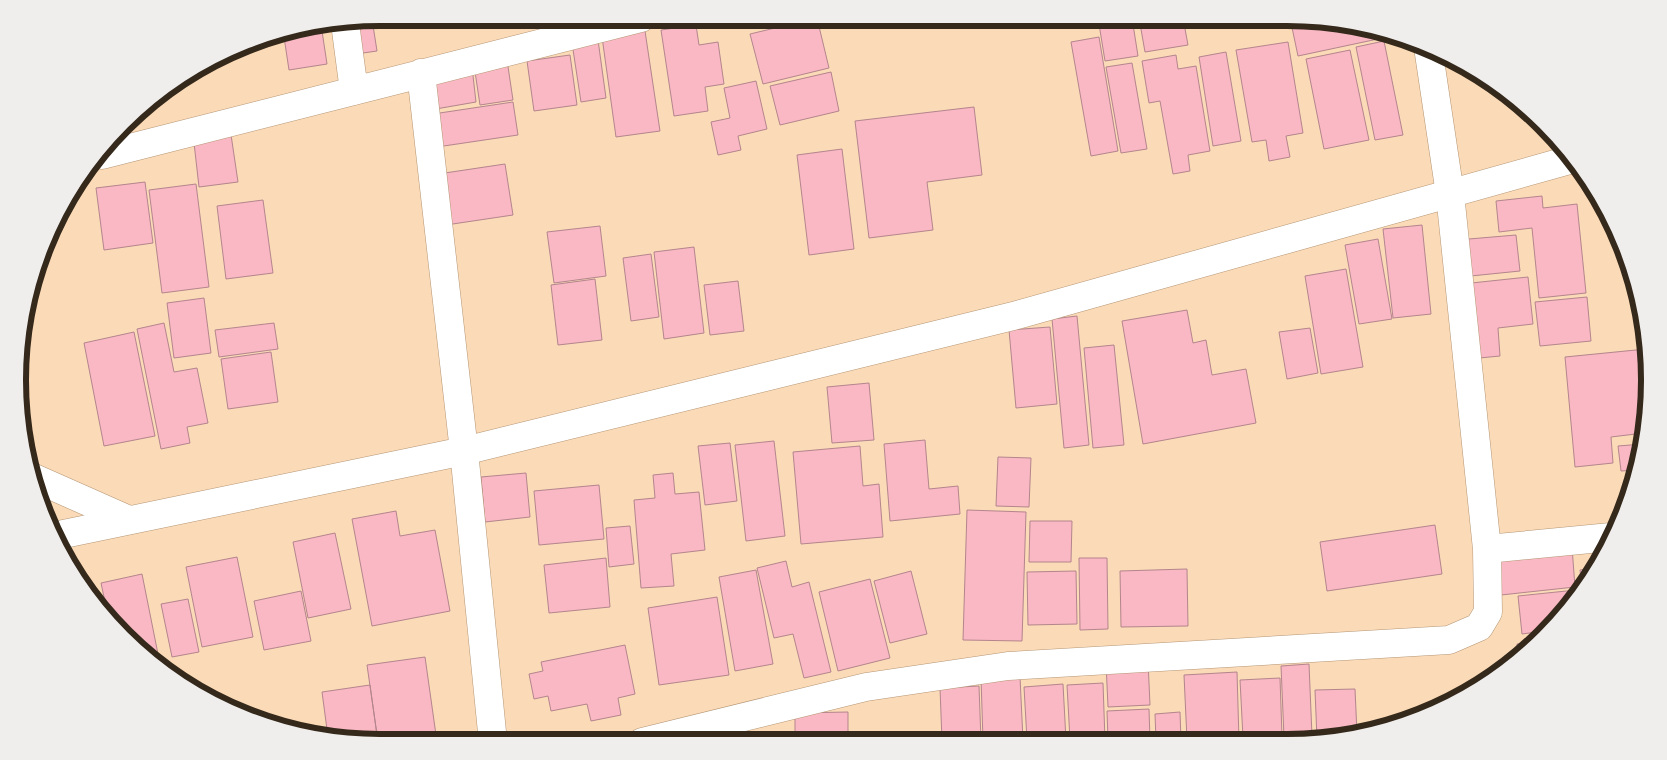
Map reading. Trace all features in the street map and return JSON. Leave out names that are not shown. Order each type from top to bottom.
[{"type":"street","points":[[109,153],[609,26]]},
{"type":"street","points":[[346,28],[354,91]]},
{"type":"street","points":[[675,734],[866,687],[1008,666],[1448,640],[1479,627],[1488,612],[1487,549],[1450,194],[1430,57]]},
{"type":"street","points":[[421,73],[464,451],[492,734]]},
{"type":"street","points":[[62,534],[464,451],[1017,314],[1565,161]]},
{"type":"street","points":[[40,480],[129,520]]},
{"type":"street","points":[[1487,549],[1603,538]]},
{"type":"building","points":[[373,26],[377,51],[349,55],[345,28]]},
{"type":"building","points":[[696,26],[699,45],[718,42],[724,84],[705,87],[708,111],[674,116],[661,30]]},
{"type":"building","points":[[784,26],[819,26],[829,68],[763,84],[750,34]]},
{"type":"building","points":[[1099,26],[1133,26],[1138,56],[1105,61]]},
{"type":"building","points":[[1140,26],[1184,26],[1188,45],[1145,52]]},
{"type":"building","points":[[1292,26],[1333,29],[1380,38],[1298,56]]},
{"type":"building","points":[[322,31],[327,64],[289,70],[284,39]]},
{"type":"building","points":[[645,31],[660,131],[616,137],[602,37]]},
{"type":"building","points":[[1099,37],[1118,151],[1091,156],[1071,42]]},
{"type":"building","points":[[598,40],[606,98],[581,102],[572,43]]},
{"type":"building","points":[[1384,41],[1403,135],[1375,140],[1356,47]]},
{"type":"building","points":[[1288,42],[1303,133],[1286,136],[1290,157],[1269,161],[1266,140],[1252,142],[1236,50]]},
{"type":"building","points":[[1350,50],[1369,140],[1324,149],[1306,59]]},
{"type":"building","points":[[1226,52],[1241,141],[1213,146],[1199,57]]},
{"type":"building","points":[[570,55],[577,105],[534,111],[527,61]]},
{"type":"building","points":[[1176,55],[1178,69],[1196,66],[1210,151],[1188,155],[1190,171],[1173,174],[1160,101],[1149,103],[1142,61]]},
{"type":"building","points":[[507,60],[513,100],[480,105],[474,65]]},
{"type":"building","points":[[1132,63],[1147,149],[1121,153],[1106,67]]},
{"type":"building","points":[[472,67],[476,102],[430,110],[425,75]]},
{"type":"building","points":[[831,72],[839,111],[780,125],[770,86]]},
{"type":"building","points":[[756,81],[767,129],[738,136],[741,150],[718,155],[711,122],[730,118],[724,88]]},
{"type":"building","points":[[513,102],[518,135],[437,147],[433,114]]},
{"type":"building","points":[[974,107],[982,175],[927,182],[933,230],[869,238],[855,121]]},
{"type":"building","points":[[230,128],[238,182],[199,187],[193,134]]},
{"type":"building","points":[[842,149],[854,249],[809,255],[797,155]]},
{"type":"building","points":[[505,164],[513,215],[446,225],[438,174]]},
{"type":"building","points":[[145,182],[153,243],[104,250],[96,188]]},
{"type":"building","points":[[196,184],[209,287],[162,293],[149,190]]},
{"type":"building","points":[[1542,196],[1543,208],[1577,204],[1586,293],[1539,298],[1532,228],[1499,232],[1496,201]]},
{"type":"building","points":[[263,200],[273,273],[226,279],[217,206]]},
{"type":"building","points":[[1422,225],[1431,314],[1393,318],[1383,229]]},
{"type":"building","points":[[600,226],[606,276],[554,283],[547,232]]},
{"type":"building","points":[[1516,235],[1520,271],[1461,277],[1457,240]]},
{"type":"building","points":[[1378,239],[1392,319],[1359,324],[1345,245]]},
{"type":"building","points":[[694,247],[704,333],[664,339],[654,252]]},
{"type":"building","points":[[651,254],[659,317],[631,321],[623,258]]},
{"type":"building","points":[[1346,269],[1363,367],[1321,374],[1305,276]]},
{"type":"building","points":[[1528,277],[1533,324],[1498,328],[1500,356],[1469,359],[1462,284]]},
{"type":"building","points":[[595,279],[602,340],[558,345],[551,285]]},
{"type":"building","points":[[738,281],[744,331],[710,335],[704,285]]},
{"type":"building","points":[[1587,297],[1591,341],[1540,346],[1535,302]]},
{"type":"building","points":[[204,298],[211,353],[174,358],[167,303]]},
{"type":"building","points":[[1187,310],[1193,343],[1206,340],[1212,375],[1246,369],[1256,423],[1143,444],[1122,321]]},
{"type":"building","points":[[1077,316],[1089,445],[1064,448],[1052,319]]},
{"type":"building","points":[[164,323],[174,372],[197,368],[208,423],[187,427],[190,443],[161,449],[137,329]]},
{"type":"building","points":[[274,323],[278,349],[219,357],[215,330]]},
{"type":"building","points":[[1050,327],[1057,404],[1016,408],[1009,330]]},
{"type":"building","points":[[1310,328],[1318,373],[1287,379],[1279,332]]},
{"type":"building","points":[[134,332],[155,436],[104,446],[84,343]]},
{"type":"building","points":[[1114,345],[1124,445],[1093,448],[1084,348]]},
{"type":"building","points":[[1639,350],[1641,380],[1637,434],[1611,437],[1613,463],[1575,467],[1565,357]]},
{"type":"building","points":[[271,352],[278,402],[228,409],[221,359]]},
{"type":"building","points":[[869,383],[874,440],[832,443],[827,387]]},
{"type":"building","points":[[925,440],[929,489],[958,486],[960,514],[890,521],[884,444]]},
{"type":"building","points":[[774,441],[785,536],[746,541],[735,445]]},
{"type":"building","points":[[730,443],[737,501],[705,505],[698,446]]},
{"type":"building","points":[[1635,445],[1629,470],[1621,471],[1618,446]]},
{"type":"building","points":[[860,446],[863,486],[879,484],[883,537],[801,544],[793,452]]},
{"type":"building","points":[[998,457],[1031,458],[1029,507],[996,506]]},
{"type":"building","points":[[526,473],[530,517],[485,522],[481,477]]},
{"type":"building","points":[[673,473],[675,494],[699,492],[705,550],[671,554],[674,586],[641,588],[634,500],[655,498],[653,475]]},
{"type":"building","points":[[599,485],[604,539],[539,545],[534,491]]},
{"type":"building","points":[[967,510],[1026,512],[1022,641],[963,640]]},
{"type":"building","points":[[396,511],[400,536],[435,530],[450,611],[372,626],[352,519]]},
{"type":"building","points":[[1030,521],[1072,521],[1071,562],[1029,562]]},
{"type":"building","points":[[1435,525],[1442,574],[1327,591],[1320,542]]},
{"type":"building","points":[[630,526],[634,564],[609,567],[606,528]]},
{"type":"building","points":[[335,533],[351,609],[308,618],[293,542]]},
{"type":"building","points":[[1572,547],[1575,585],[1574,587],[1501,595],[1497,555]]},
{"type":"building","points":[[237,557],[253,637],[202,647],[186,567]]},
{"type":"building","points":[[606,558],[610,607],[549,613],[544,565]]},
{"type":"building","points":[[1079,558],[1107,558],[1108,629],[1080,630]]},
{"type":"building","points":[[786,561],[792,587],[809,582],[831,672],[804,678],[793,634],[774,638],[757,568]]},
{"type":"building","points":[[1187,569],[1188,626],[1121,627],[1120,571]]},
{"type":"building","points":[[1586,569],[1581,577],[1580,570]]},
{"type":"building","points":[[756,570],[773,664],[735,671],[719,577]]},
{"type":"building","points":[[911,571],[927,634],[890,643],[874,581]]},
{"type":"building","points":[[1076,571],[1077,624],[1028,625],[1027,572]]},
{"type":"building","points":[[142,574],[158,655],[130,630],[105,602],[101,583]]},
{"type":"building","points":[[870,579],[890,658],[838,671],[819,592]]},
{"type":"building","points":[[1571,590],[1535,632],[1522,634],[1518,596]]},
{"type":"building","points":[[301,591],[311,641],[264,650],[254,601]]},
{"type":"building","points":[[717,597],[729,675],[659,685],[648,608]]},
{"type":"building","points":[[188,599],[199,652],[172,657],[161,604]]},
{"type":"building","points":[[625,645],[635,694],[618,698],[621,715],[591,721],[587,704],[551,711],[548,696],[534,699],[529,674],[543,671],[541,662]]},
{"type":"building","points":[[425,657],[436,734],[377,734],[367,665]]},
{"type":"building","points":[[1148,661],[1150,705],[1108,707],[1106,663]]},
{"type":"building","points":[[1309,664],[1312,733],[1284,734],[1281,666]]},
{"type":"building","points":[[1237,672],[1239,734],[1187,734],[1184,675]]},
{"type":"building","points":[[1020,677],[1023,734],[983,734],[981,678]]},
{"type":"building","points":[[1280,678],[1282,734],[1243,734],[1240,680]]},
{"type":"building","points":[[1103,683],[1105,734],[1070,734],[1067,685]]},
{"type":"building","points":[[1063,684],[1066,734],[1027,734],[1024,687]]},
{"type":"building","points":[[370,685],[377,734],[327,730],[322,692]]},
{"type":"building","points":[[979,686],[981,734],[942,734],[940,688]]},
{"type":"building","points":[[1355,689],[1357,727],[1317,732],[1315,690]]},
{"type":"building","points":[[1149,709],[1150,734],[1108,734],[1107,711]]},
{"type":"building","points":[[848,712],[848,734],[795,734],[795,713]]},
{"type":"building","points":[[1180,712],[1181,734],[1156,734],[1155,714]]},
{"type":"building","points":[[767,733],[767,734],[702,734]]}]
